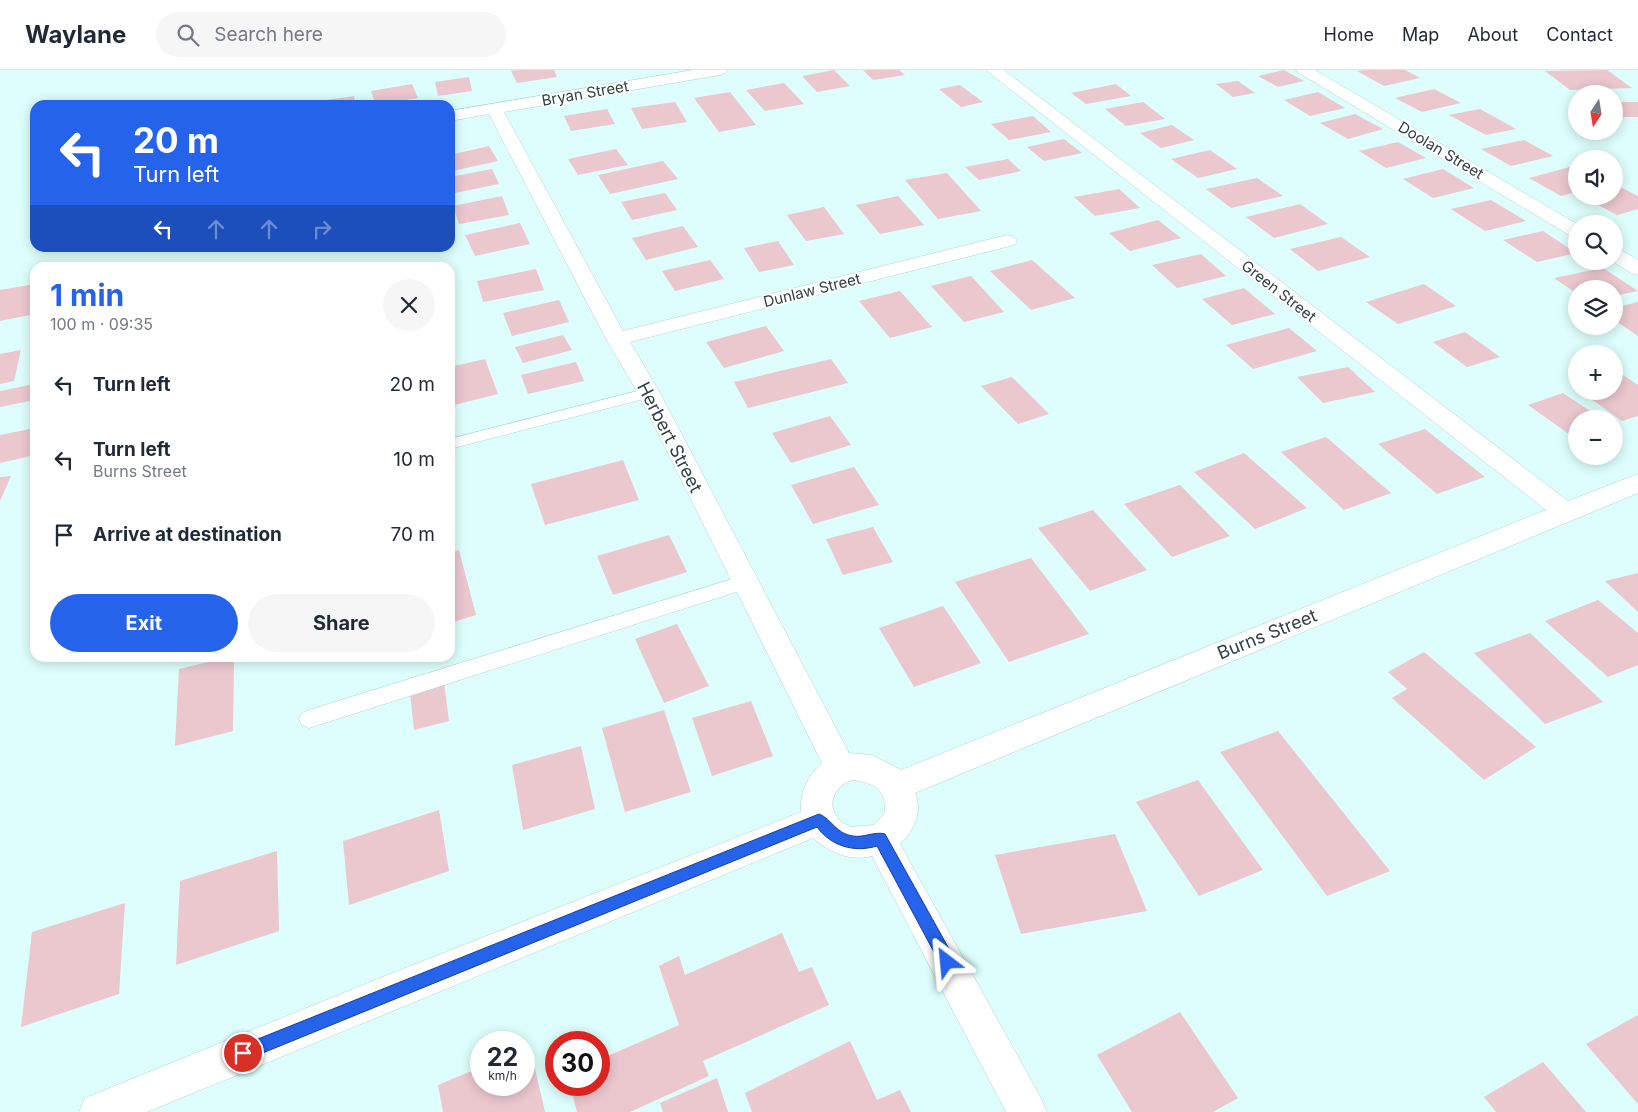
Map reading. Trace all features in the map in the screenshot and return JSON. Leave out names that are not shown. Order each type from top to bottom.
[{"type":"street","name":"Bryan Street","points":[[455,115],[720,70]]},
{"type":"street","name":"Green Street","points":[[994,70],[1565,512]]},
{"type":"street","name":"Doolan Street","points":[[1304,70],[1568,226]]},
{"type":"street","points":[[590,76],[600,90]]},
{"type":"street","name":"Herbert Street","points":[[494,109],[617,339],[649,393],[840,768]]},
{"type":"street","name":"Dunlaw Street","points":[[617,339],[1007,241]]},
{"type":"street","points":[[1623,259],[1638,268]]},
{"type":"street","name":"Burns Street","points":[[897,786],[1638,483]]},
{"type":"street","points":[[866,766],[878,770],[889,777],[897,786],[902,797],[900,815],[891,831],[880,839],[866,843],[845,840],[827,830],[819,820],[815,808],[820,784],[828,775],[840,768],[866,766]]},
{"type":"street","points":[[99,1112],[819,820]]},
{"type":"street","points":[[880,839],[1027,1112]]},
{"type":"lane","points":[[455,443],[649,393]]},
{"type":"lane","points":[[309,719],[745,582]]},
{"type":"building","points":[[554,70],[557,77],[517,83],[511,71]]},
{"type":"building","points":[[834,70],[850,86],[817,92],[802,76]]},
{"type":"building","points":[[863,70],[899,70],[905,75],[873,80]]},
{"type":"building","points":[[1284,70],[1304,81],[1278,87],[1258,76]]},
{"type":"building","points":[[1405,70],[1420,78],[1384,86],[1357,71]]},
{"type":"building","points":[[1607,70],[1632,88],[1623,88],[1623,85],[1568,85],[1568,88],[1545,71]]},
{"type":"building","points":[[469,77],[472,91],[438,96],[435,82]]},
{"type":"building","points":[[1238,81],[1255,93],[1233,97],[1216,84]]},
{"type":"building","points":[[784,83],[804,104],[765,111],[746,90]]},
{"type":"building","points":[[412,84],[418,98],[374,100],[371,91]]},
{"type":"building","points":[[1116,84],[1131,96],[1086,104],[1071,93]]},
{"type":"building","points":[[960,85],[983,102],[961,107],[939,89]]},
{"type":"building","points":[[1434,89],[1461,103],[1422,112],[1395,98]]},
{"type":"building","points":[[730,92],[756,125],[719,132],[694,98]]},
{"type":"building","points":[[1318,92],[1345,108],[1310,116],[1284,100]]},
{"type":"building","points":[[354,96],[355,100],[326,100]]},
{"type":"building","points":[[675,102],[687,122],[642,129],[631,108]]},
{"type":"building","points":[[1143,102],[1165,119],[1126,126],[1105,109]]},
{"type":"building","points":[[1623,102],[1638,102],[1638,117],[1623,117]]},
{"type":"building","points":[[607,109],[615,124],[571,131],[564,116]]},
{"type":"building","points":[[1480,109],[1516,129],[1486,135],[1449,115]]},
{"type":"building","points":[[1355,114],[1383,129],[1348,139],[1320,123]]},
{"type":"building","points":[[1033,116],[1051,132],[1009,140],[991,124]]},
{"type":"building","points":[[1172,125],[1194,140],[1161,148],[1140,133]]},
{"type":"building","points":[[1064,139],[1082,153],[1044,161],[1027,147]]},
{"type":"building","points":[[1524,140],[1553,156],[1511,166],[1481,149]]},
{"type":"building","points":[[1398,142],[1426,158],[1386,168],[1359,151]]},
{"type":"building","points":[[489,146],[498,161],[455,171],[455,154]]},
{"type":"building","points":[[616,149],[628,165],[578,175],[568,159]]},
{"type":"building","points":[[1210,150],[1237,169],[1198,178],[1171,159]]},
{"type":"building","points":[[1008,159],[1021,171],[979,180],[965,167]]},
{"type":"building","points":[[663,161],[678,179],[610,194],[598,175]]},
{"type":"building","points":[[1568,168],[1568,194],[1561,196],[1529,178]]},
{"type":"building","points":[[492,169],[499,184],[455,193],[455,176]]},
{"type":"building","points":[[1443,169],[1474,188],[1433,198],[1403,179]]},
{"type":"building","points":[[947,173],[981,211],[938,219],[905,180]]},
{"type":"building","points":[[1257,178],[1283,196],[1231,208],[1206,189]]},
{"type":"building","points":[[1623,188],[1638,196],[1638,209],[1617,215],[1598,205],[1623,205]]},
{"type":"building","points":[[1119,189],[1140,208],[1095,216],[1074,197]]},
{"type":"building","points":[[665,193],[677,210],[632,220],[621,202]]},
{"type":"building","points":[[502,196],[509,215],[459,224],[455,206]]},
{"type":"building","points":[[898,196],[924,225],[880,234],[856,205]]},
{"type":"building","points":[[1491,200],[1526,221],[1485,231],[1451,209]]},
{"type":"building","points":[[1300,204],[1328,224],[1274,238],[1246,217]]},
{"type":"building","points":[[824,207],[844,234],[806,241],[787,215]]},
{"type":"building","points":[[1158,220],[1181,238],[1130,251],[1109,233]]},
{"type":"building","points":[[520,223],[530,244],[475,256],[465,235]]},
{"type":"building","points":[[683,226],[698,247],[646,260],[632,238]]},
{"type":"building","points":[[1543,231],[1568,248],[1568,255],[1537,262],[1503,240]]},
{"type":"building","points":[[1341,237],[1370,257],[1318,271],[1290,249]]},
{"type":"building","points":[[778,241],[794,265],[759,272],[744,248]]},
{"type":"building","points":[[1201,254],[1226,276],[1177,288],[1152,265]]},
{"type":"building","points":[[710,260],[724,279],[675,291],[662,271]]},
{"type":"building","points":[[1032,260],[1075,298],[1031,310],[990,271]]},
{"type":"building","points":[[536,269],[544,290],[483,302],[477,281]]},
{"type":"building","points":[[1593,270],[1606,270],[1621,280],[1568,280],[1568,288],[1554,278]]},
{"type":"building","points":[[971,276],[1004,312],[964,322],[931,286]]},
{"type":"building","points":[[1623,281],[1638,291],[1623,294]]},
{"type":"building","points":[[1424,284],[1456,306],[1398,324],[1366,302]]},
{"type":"building","points":[[30,285],[30,315],[0,321],[0,290]]},
{"type":"building","points":[[1244,288],[1275,314],[1232,325],[1202,299]]},
{"type":"building","points":[[900,291],[932,327],[890,338],[859,301]]},
{"type":"building","points":[[559,300],[569,322],[512,336],[503,313]]},
{"type":"building","points":[[1638,302],[1638,336],[1623,326],[1623,306]]},
{"type":"building","points":[[766,326],[784,351],[724,368],[706,342]]},
{"type":"building","points":[[1289,328],[1317,351],[1253,369],[1226,345]]},
{"type":"building","points":[[1465,332],[1500,357],[1467,367],[1433,342]]},
{"type":"building","points":[[563,335],[572,350],[523,363],[515,347]]},
{"type":"building","points":[[21,350],[14,381],[0,384],[0,354]]},
{"type":"building","points":[[485,359],[498,394],[455,405],[455,366]]},
{"type":"building","points":[[831,359],[848,383],[748,408],[734,382]]},
{"type":"building","points":[[576,362],[584,381],[528,394],[521,375]]},
{"type":"building","points":[[1348,367],[1375,392],[1323,403],[1297,377]]},
{"type":"building","points":[[1623,375],[1638,385],[1638,416],[1623,421],[1623,410],[1607,410],[1593,400],[1623,400]]},
{"type":"building","points":[[1012,377],[1049,414],[1018,424],[981,386]]},
{"type":"building","points":[[30,385],[30,401],[0,407],[0,391]]},
{"type":"building","points":[[1563,393],[1568,396],[1568,400],[1574,400],[1588,410],[1568,410],[1568,433],[1528,405]]},
{"type":"building","points":[[830,416],[851,445],[791,463],[772,433]]},
{"type":"building","points":[[30,429],[30,456],[0,463],[0,435]]},
{"type":"building","points":[[1425,429],[1485,477],[1437,494],[1378,444]]},
{"type":"building","points":[[1326,437],[1391,493],[1344,510],[1281,452]]},
{"type":"building","points":[[1244,453],[1307,508],[1255,529],[1194,472]]},
{"type":"building","points":[[623,460],[639,500],[545,525],[531,484]]},
{"type":"building","points":[[854,467],[879,505],[813,524],[791,485]]},
{"type":"building","points":[[11,476],[0,501],[0,477]]},
{"type":"building","points":[[1180,485],[1230,536],[1172,557],[1124,504]]},
{"type":"building","points":[[1093,510],[1147,570],[1090,591],[1038,528]]},
{"type":"building","points":[[873,527],[893,562],[843,575],[826,539]]},
{"type":"building","points":[[669,535],[687,572],[613,595],[597,556]]},
{"type":"building","points":[[459,550],[476,615],[455,621],[455,551]]},
{"type":"building","points":[[1031,558],[1089,634],[1009,662],[955,582]]},
{"type":"building","points":[[1638,573],[1638,612],[1605,581]]},
{"type":"building","points":[[1598,600],[1638,633],[1638,665],[1608,677],[1545,621]]},
{"type":"building","points":[[943,606],[981,663],[914,687],[879,628]]},
{"type":"building","points":[[677,624],[709,686],[664,703],[635,639]]},
{"type":"building","points":[[1530,633],[1603,702],[1545,724],[1474,653]]},
{"type":"building","points":[[1424,652],[1536,747],[1484,780],[1392,698],[1407,689],[1388,672]]},
{"type":"building","points":[[208,662],[234,662],[233,731],[175,746],[179,669]]},
{"type":"building","points":[[444,683],[449,721],[414,730],[410,692]]},
{"type":"building","points":[[751,701],[773,756],[712,776],[692,718]]},
{"type":"building","points":[[664,710],[691,792],[625,812],[602,728]]},
{"type":"building","points":[[1278,731],[1390,871],[1327,896],[1220,752]]},
{"type":"building","points":[[581,746],[595,809],[523,830],[512,765]]},
{"type":"building","points":[[1198,780],[1263,870],[1199,896],[1136,802]]},
{"type":"building","points":[[439,810],[449,871],[349,905],[343,841]]},
{"type":"building","points":[[1115,834],[1147,911],[1021,934],[995,855]]},
{"type":"building","points":[[277,851],[279,931],[176,965],[180,881]]},
{"type":"building","points":[[125,903],[119,994],[21,1027],[32,932]]},
{"type":"building","points":[[782,933],[799,972],[812,967],[829,1005],[703,1061],[709,1076],[630,1112],[577,1112],[573,1096],[610,1096],[610,1055],[679,1025],[659,966],[679,956],[685,975]]},
{"type":"building","points":[[1180,1012],[1238,1098],[1213,1112],[1132,1112],[1097,1055]]},
{"type":"building","points":[[1638,1015],[1638,1104],[1586,1044]]},
{"type":"building","points":[[850,1041],[877,1100],[900,1090],[911,1112],[752,1112],[745,1093]]},
{"type":"building","points":[[1543,1062],[1586,1112],[1496,1112],[1484,1097]]},
{"type":"building","points":[[535,1069],[545,1112],[443,1112],[438,1085],[470,1072],[470,1096],[535,1096]]},
{"type":"building","points":[[717,1078],[728,1112],[663,1112],[660,1103]]},
{"type":"route","points":[[243,1053],[819,820],[827,830],[838,838],[866,843],[880,839],[947,962]]}]
